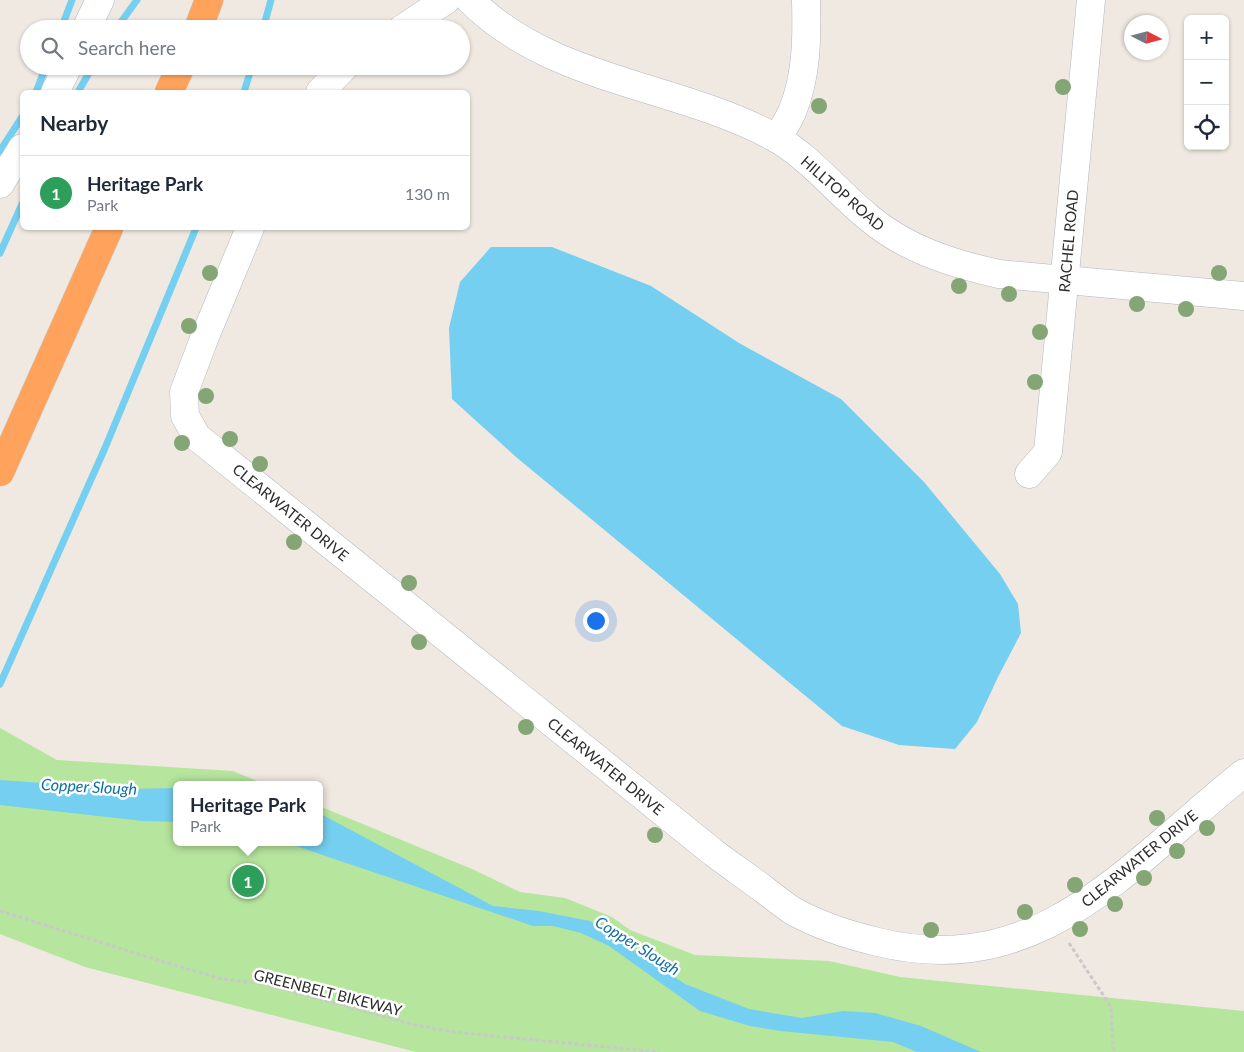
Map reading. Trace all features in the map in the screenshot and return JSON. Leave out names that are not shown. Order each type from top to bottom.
[{"type":"highway","points":[[202,20],[210,0]]},
{"type":"highway","points":[[170,90],[177,75]]},
{"type":"highway","points":[[0,472],[108,230]]},
{"type":"street","points":[[90,20],[100,0]]},
{"type":"street","points":[[416,20],[446,0]]},
{"type":"street","name":"HILLTOP ROAD","points":[[470,0],[486,16],[514,36],[545,52],[602,75],[705,107],[754,127],[777,139],[802,158],[870,219],[894,236],[920,250],[963,266],[999,274],[1244,296]]},
{"type":"street","points":[[777,139],[792,113],[798,95],[807,43],[806,0]]},
{"type":"street","name":"RACHEL ROAD","points":[[1029,474],[1048,452],[1091,0]]},
{"type":"street","points":[[56,90],[64,75]]},
{"type":"street","points":[[322,90],[336,75]]},
{"type":"street","points":[[0,184],[20,151]]},
{"type":"street","name":"CLEARWATER DRIVE","points":[[249,230],[184,392],[185,416],[198,437],[706,847],[792,910],[819,924],[849,935],[894,946],[925,950],[961,950],[989,946],[1020,937],[1050,924],[1093,898],[1137,864],[1244,773]]},
{"type":"path","name":"GREENBELT BIKEWAY","points":[[0,911],[222,979],[264,984],[415,1025],[453,1032],[659,1052]]},
{"type":"path","points":[[1069,943],[1111,1007],[1112,1048],[1116,1052]]},
{"type":"green space","points":[[0,728],[57,760],[233,771],[257,781],[173,781],[173,846],[323,846],[323,808],[472,869],[520,892],[565,898],[612,917],[630,930],[695,955],[829,961],[900,977],[1244,1011],[1244,1052],[416,1052],[85,967],[0,934]]},
{"type":"water","points":[[491,247],[552,247],[651,286],[739,343],[841,399],[924,482],[1000,574],[1018,604],[1021,633],[977,722],[955,749],[899,745],[842,726],[516,457],[452,399],[449,328],[460,282]]},
{"type":"water","points":[[0,780],[128,789],[173,788],[173,822],[143,821],[0,805]]},
{"type":"water","points":[[323,815],[493,906],[539,911],[590,921],[685,984],[749,1009],[802,1018],[843,1011],[875,1013],[921,1026],[981,1052],[917,1052],[893,1042],[781,1031],[750,1026],[700,1011],[609,946],[581,933],[553,926],[533,926],[296,846],[323,846]]},
{"type":"waterway","points":[[64,20],[72,0]]},
{"type":"waterway","points":[[123,20],[137,0]]},
{"type":"waterway","points":[[265,20],[271,0]]},
{"type":"waterway","points":[[37,90],[43,75]]},
{"type":"waterway","points":[[79,90],[88,75]]},
{"type":"waterway","points":[[245,90],[249,75]]},
{"type":"waterway","points":[[0,151],[20,120]]},
{"type":"waterway","points":[[0,253],[20,208]]},
{"type":"waterway","points":[[0,684],[105,448],[195,230]]},
{"type":"place","name":"Heritage Park","points":[[248,881]]},
{"type":"water label","name":"Copper Slough","points":[[89,786]]},
{"type":"water label","name":"Copper Slough","points":[[638,945]]}]
